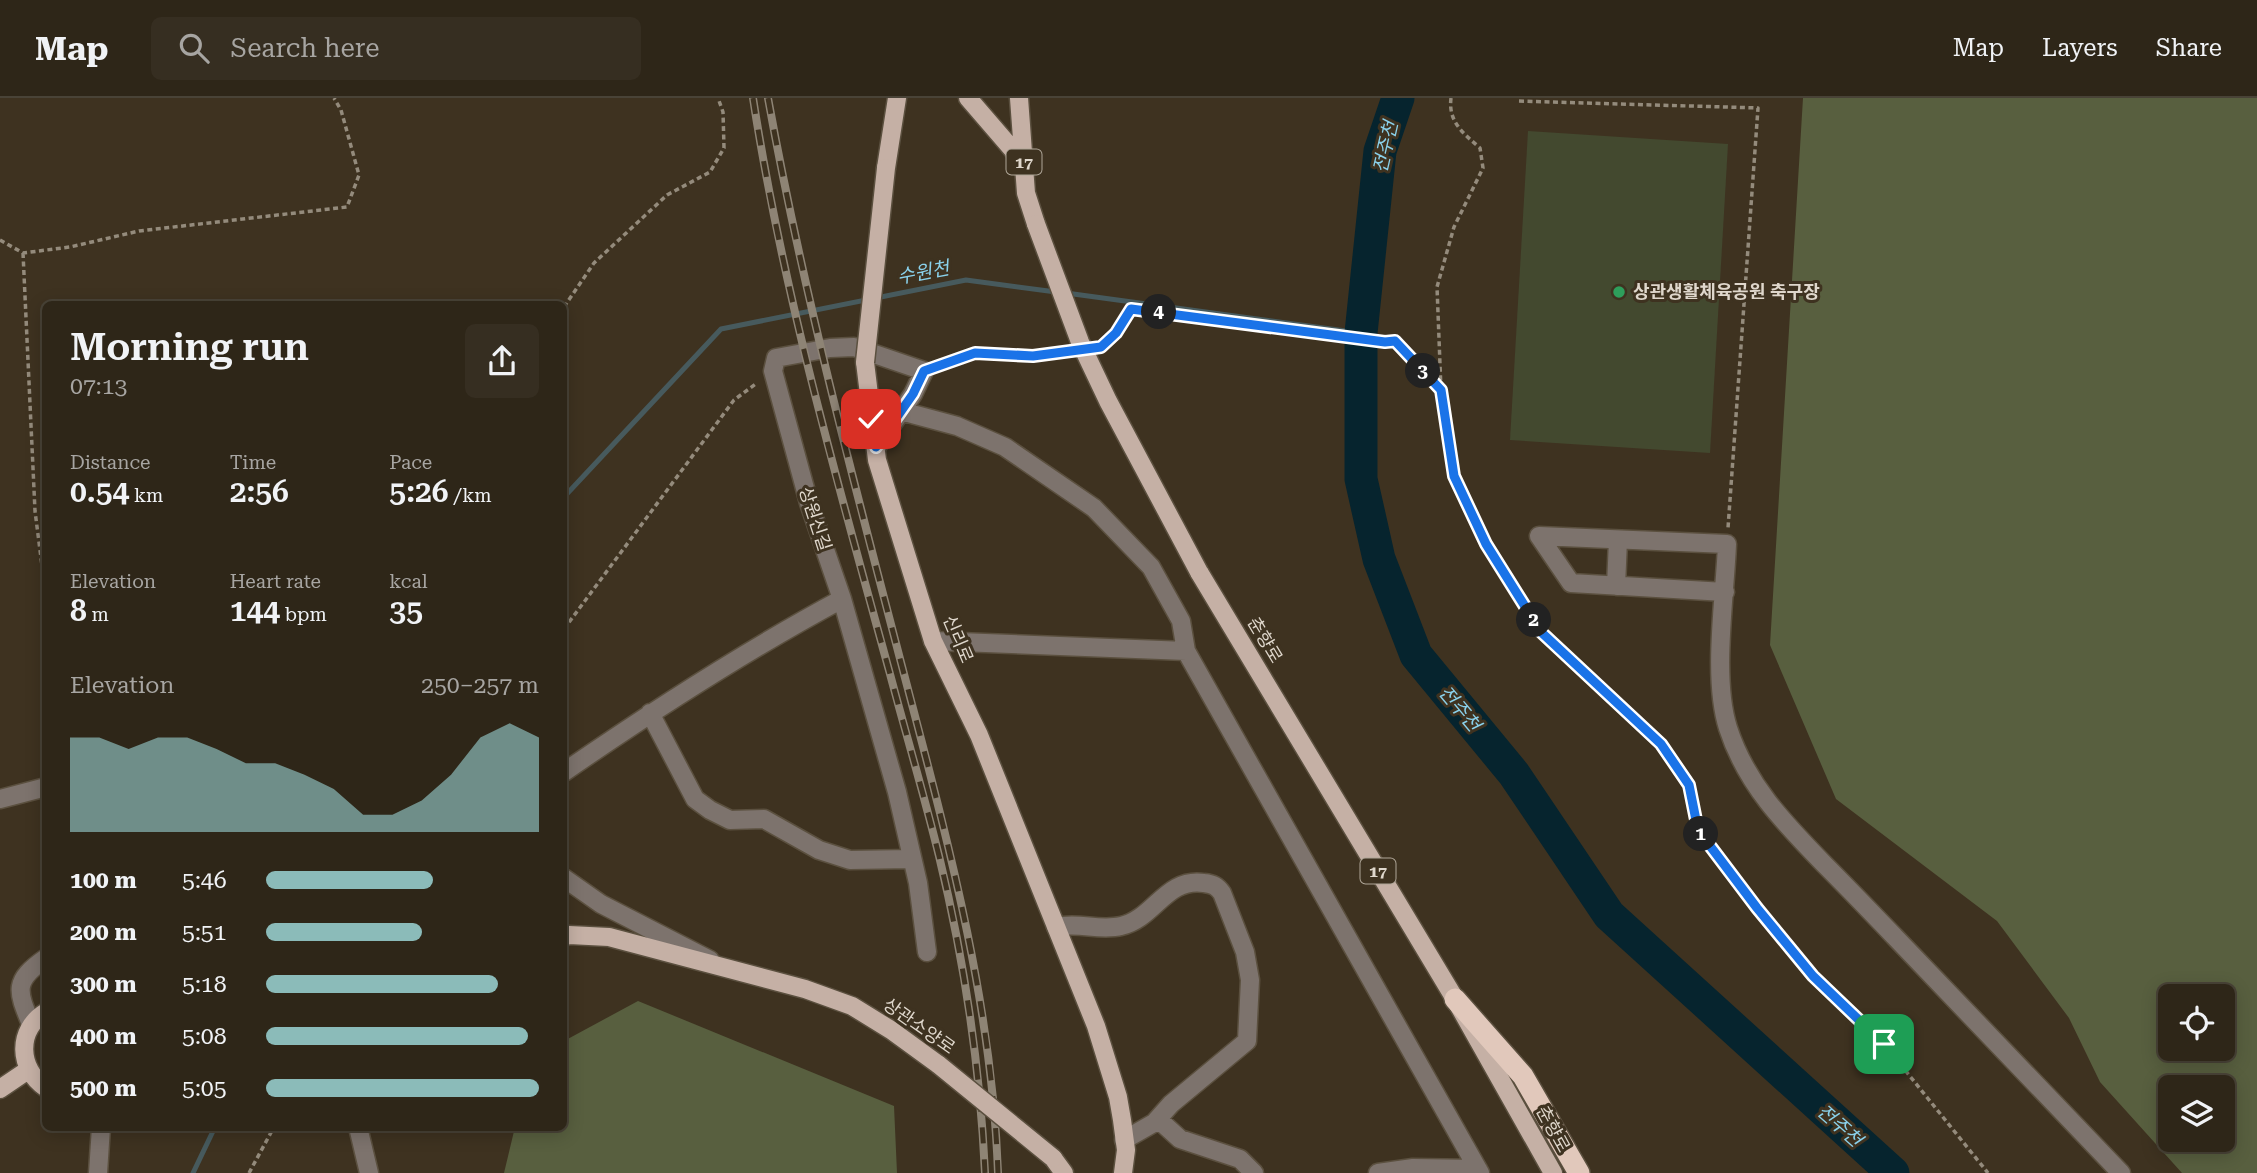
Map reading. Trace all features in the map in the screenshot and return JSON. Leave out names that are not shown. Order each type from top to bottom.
[{"type":"highway","points":[[1455,999],[1523,1076],[1579,1173]]},
{"type":"main road","points":[[968,98],[1024,163]]},
{"type":"main road","name":"춘향로","points":[[1019,98],[1026,193],[1080,342],[1108,401],[1199,572],[1455,999],[1553,1173]]},
{"type":"main road","name":"신리로","points":[[897,99],[886,168],[864,362],[877,460],[933,641],[979,735],[1096,1026],[1118,1097],[1125,1140],[1123,1173]]},
{"type":"main road","name":"상관소양로","points":[[567,936],[609,937],[805,989],[852,1006],[939,1065],[1052,1158],[1064,1173]]},
{"type":"main road","points":[[42,1015],[31,1024],[25,1035],[23,1050],[28,1070],[42,1086]]},
{"type":"main road","points":[[0,1089],[28,1070]]},
{"type":"street","points":[[773,371],[776,358],[830,348],[854,347],[924,371],[913,394],[876,447]]},
{"type":"street","name":"상원신길","points":[[773,371],[809,503],[868,684],[897,792],[910,859],[918,883],[927,952]]},
{"type":"street","points":[[901,411],[957,426],[1005,447],[1094,508],[1152,567],[1181,621],[1186,651],[1479,1171]]},
{"type":"street","points":[[1725,592],[1571,583],[1539,536],[1722,543],[1725,592],[1722,702],[1728,728],[1743,768],[1792,834],[1865,906],[2121,1173]]},
{"type":"street","points":[[1616,586],[1618,540]]},
{"type":"street","points":[[567,770],[650,713],[772,636],[842,599]]},
{"type":"street","points":[[933,641],[1186,651]]},
{"type":"street","points":[[650,713],[695,799],[710,810],[730,820],[764,819],[819,850],[850,860],[910,859]]},
{"type":"street","points":[[0,799],[42,788]]},
{"type":"street","name":"상관소양로","points":[[567,880],[601,904],[719,965]]},
{"type":"street","points":[[1056,927],[1118,927],[1132,923],[1164,895],[1194,881],[1217,886],[1222,892],[1245,952],[1249,971],[1247,1041],[1171,1104],[1155,1122]]},
{"type":"street","points":[[31,1024],[19,995],[24,974],[42,961]]},
{"type":"street","points":[[1125,1140],[1159,1119],[1180,1139],[1240,1159],[1254,1173]]},
{"type":"street","points":[[98,1173],[101,1131]]},
{"type":"street","points":[[359,1131],[369,1173]]},
{"type":"street","points":[[1377,1173],[1413,1168],[1479,1171]]},
{"type":"path","points":[[0,240],[23,253],[70,247],[139,231],[347,207],[359,176],[341,110],[334,98]]},
{"type":"path","points":[[567,303],[594,263],[667,195],[710,172],[724,148],[723,112],[719,98]]},
{"type":"path","points":[[1451,98],[1450,111],[1458,129],[1480,148],[1482,168],[1454,227],[1437,287],[1441,390],[1454,476],[1486,544],[1541,632],[1661,744],[1689,785],[1698,830],[1749,897],[1813,976],[1884,1044],[1988,1173]]},
{"type":"path","points":[[1519,102],[1758,108],[1722,543]]},
{"type":"path","points":[[23,253],[35,510],[42,565]]},
{"type":"path","points":[[1101,347],[1116,333],[1131,309],[1385,342],[1395,341],[1441,390]]},
{"type":"path","points":[[924,371],[975,353],[1033,356],[1074,350]]},
{"type":"path","points":[[567,625],[734,400],[773,371]]},
{"type":"path","points":[[249,1173],[272,1131]]},
{"type":"green space","points":[[1803,98],[2257,98],[2257,1173],[2182,1173],[2163,1152],[2235,1152],[2235,1075],[2158,1075],[2158,1146],[2100,1082],[2069,1018],[1997,921],[1836,799],[1770,645]]},
{"type":"green space","name":"상관생활체육공원 축구장","points":[[1528,131],[1728,144],[1710,453],[1510,440]]},
{"type":"green space","points":[[638,1001],[894,1106],[897,1173],[504,1173],[514,1131],[567,1131],[567,1039]]},
{"type":"waterway","name":"전주천","points":[[1398,98],[1380,151],[1361,333],[1361,479],[1379,559],[1416,655],[1514,774],[1609,915],[1893,1173]]},
{"type":"waterway","name":"수원천","points":[[567,494],[721,329],[966,280],[1056,292]]},
{"type":"waterway","name":"수원천","points":[[1066,293],[1361,333]]},
{"type":"waterway","name":"수원천","points":[[193,1173],[213,1131]]},
{"type":"railway","points":[[753,98],[780,244],[813,388],[948,895],[975,1053],[985,1173]]},
{"type":"railway","points":[[768,98],[830,387],[936,797],[965,921],[987,1046],[998,1173]]},
{"type":"place","name":"상관생활체육공원 축구장","points":[[1619,292]]},
{"type":"route","points":[[871,419],[876,447],[913,394],[924,371],[943,362],[975,353],[1033,356],[1101,347],[1116,333],[1131,309],[1385,342],[1395,341],[1441,390],[1454,476],[1486,544],[1541,632],[1661,744],[1689,785],[1698,830],[1813,976],[1884,1044]]}]
